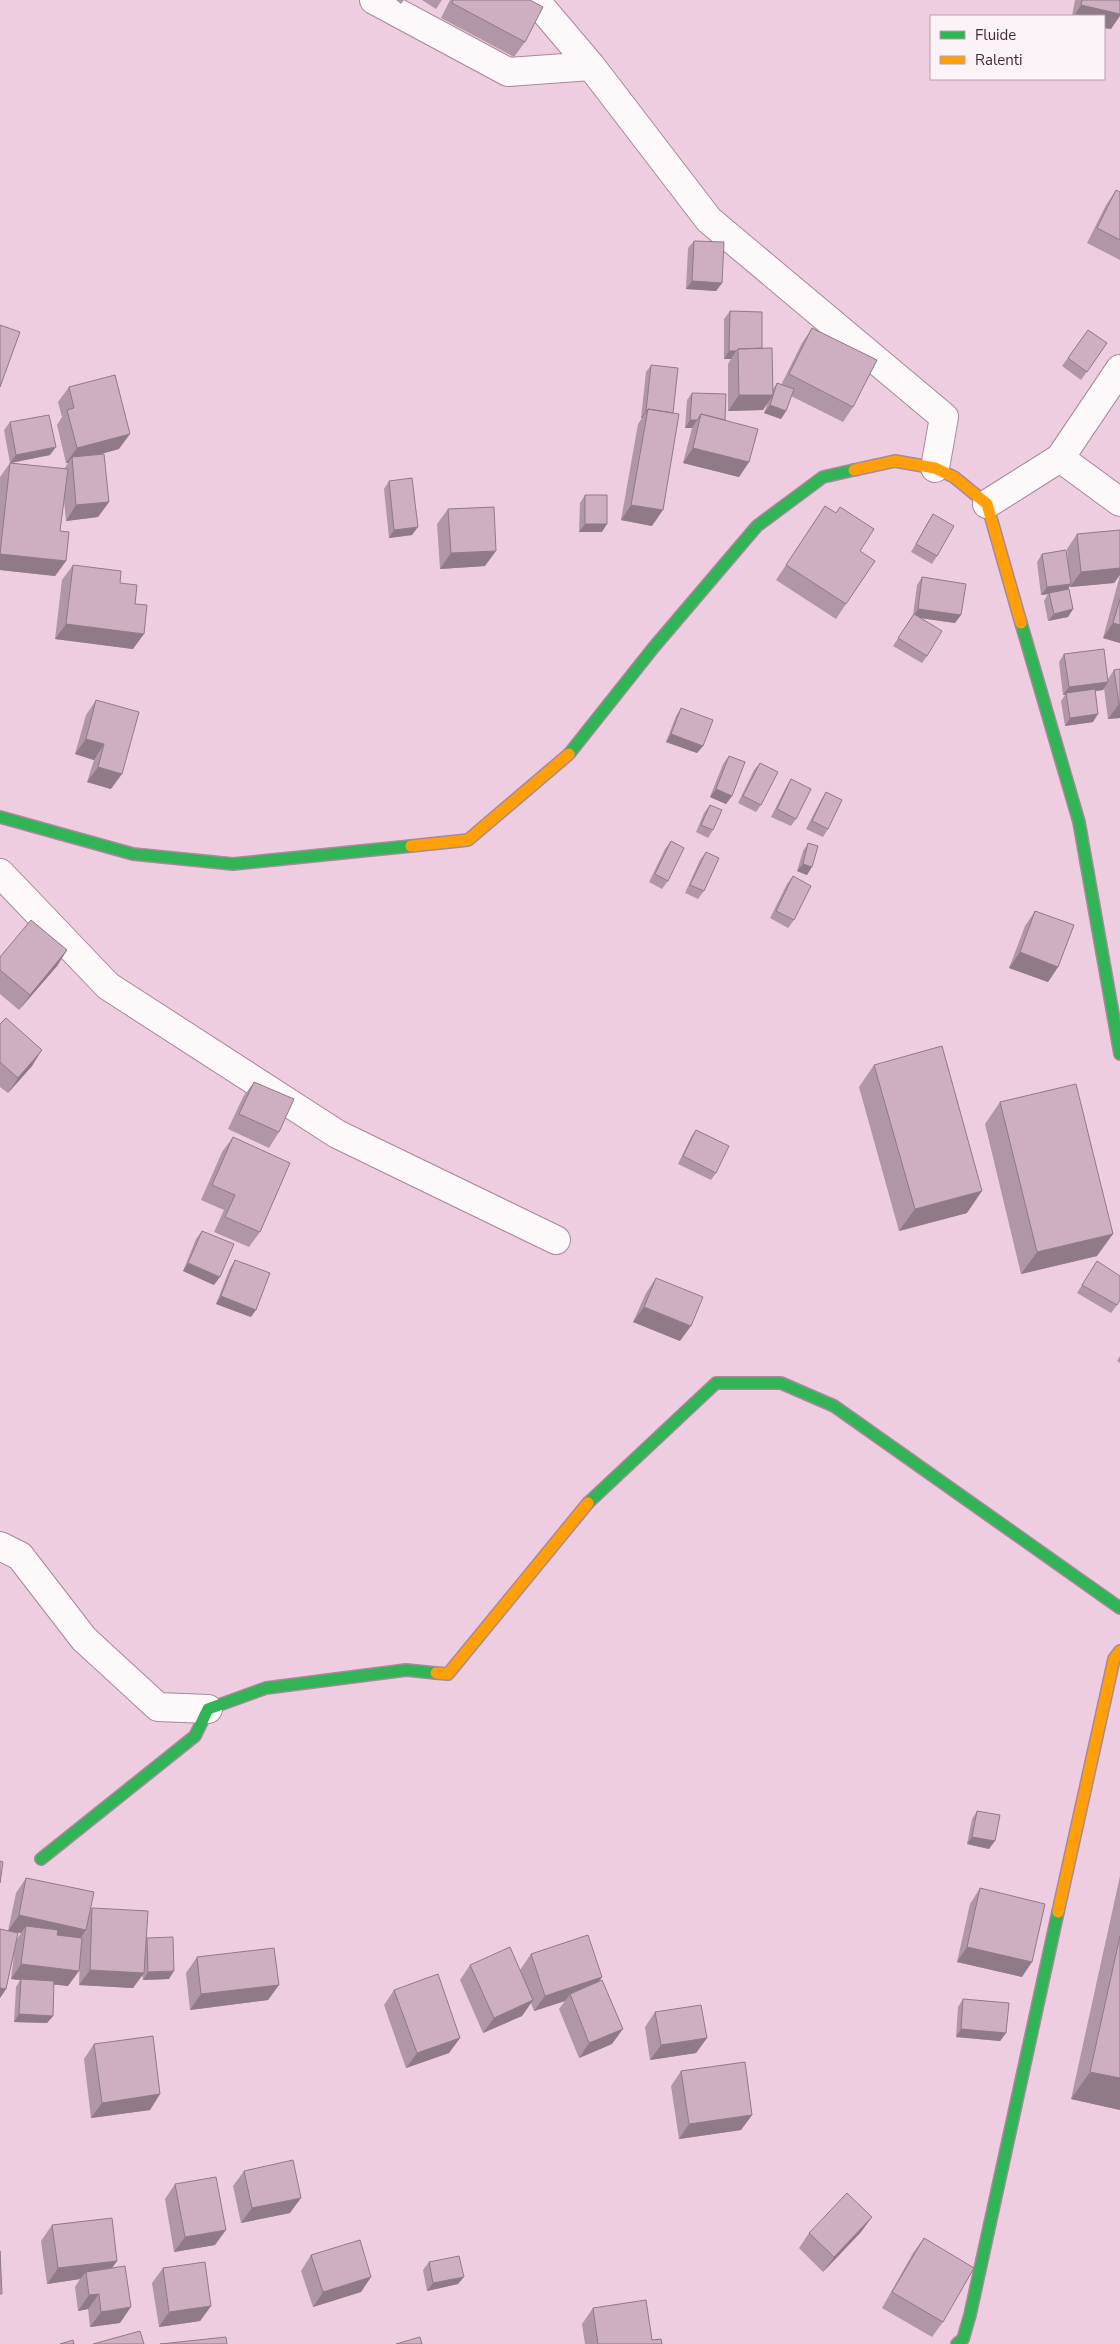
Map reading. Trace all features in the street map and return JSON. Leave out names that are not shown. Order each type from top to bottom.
[{"type":"street","points":[[374,0],[508,72],[591,66]]},
{"type":"street","points":[[535,0],[591,66],[709,220],[944,417],[935,468]]},
{"type":"street","points":[[987,504],[1060,458],[1120,369]]},
{"type":"street","points":[[1060,458],[1120,502]]},
{"type":"street","points":[[0,817],[133,854],[233,864],[468,840],[575,749],[654,647],[757,526],[823,477],[895,461],[935,468],[954,477],[987,504],[1080,822],[1120,1054]]},
{"type":"street","points":[[0,873],[108,986],[337,1134],[556,1240]]},
{"type":"street","points":[[0,1546],[20,1556],[84,1639],[158,1708],[208,1709],[266,1688],[384,1672],[406,1670],[448,1674],[590,1500],[716,1383],[781,1383],[834,1406],[1120,1608]]},
{"type":"street","points":[[957,2344],[963,2339],[970,2315],[1114,1659],[1120,1651]]},
{"type":"street","points":[[40,1859],[195,1736],[208,1709]]},
{"type":"building","points":[[453,0],[530,0],[543,7],[525,42],[452,3]]},
{"type":"building","points":[[1082,0],[1120,0],[1120,14],[1081,5]]},
{"type":"building","points":[[1116,190],[1120,192],[1120,240],[1097,228]]},
{"type":"building","points":[[694,241],[724,242],[722,283],[692,281]]},
{"type":"building","points":[[730,311],[762,312],[762,348],[729,351]]},
{"type":"building","points":[[0,325],[20,332],[0,387]]},
{"type":"building","points":[[812,328],[877,360],[853,407],[789,374]]},
{"type":"building","points":[[1088,330],[1107,343],[1087,372],[1068,358]]},
{"type":"building","points":[[772,348],[773,395],[739,395],[738,349]]},
{"type":"building","points":[[651,365],[678,368],[673,413],[648,409],[646,411]]},
{"type":"building","points":[[115,375],[130,434],[77,448],[67,410],[74,408],[69,387]]},
{"type":"building","points":[[777,383],[794,389],[786,411],[770,405]]},
{"type":"building","points":[[692,393],[726,394],[725,420],[701,414],[697,420],[690,420]]},
{"type":"building","points":[[648,409],[679,414],[663,510],[631,505]]},
{"type":"building","points":[[701,414],[758,429],[749,462],[693,448]]},
{"type":"building","points":[[49,415],[56,447],[16,455],[10,422]]},
{"type":"building","points":[[104,454],[109,502],[76,505],[72,457]]},
{"type":"building","points":[[10,463],[68,469],[60,531],[69,532],[66,561],[0,554]]},
{"type":"building","points":[[412,478],[418,527],[394,530],[389,481]]},
{"type":"building","points":[[585,495],[607,495],[607,524],[585,524]]},
{"type":"building","points":[[825,506],[836,513],[840,507],[874,529],[860,551],[875,561],[846,604],[786,565]]},
{"type":"building","points":[[494,507],[496,551],[451,553],[448,509]]},
{"type":"building","points":[[933,514],[954,526],[937,556],[916,544]]},
{"type":"building","points":[[1120,530],[1120,568],[1081,572],[1077,534]]},
{"type":"building","points":[[1066,550],[1071,584],[1047,587],[1042,554]]},
{"type":"building","points":[[73,565],[121,571],[120,583],[137,585],[135,604],[147,605],[144,634],[66,624]]},
{"type":"building","points":[[922,577],[966,584],[961,615],[918,609]]},
{"type":"building","points":[[1069,589],[1073,609],[1054,614],[1049,593]]},
{"type":"building","points":[[1120,599],[1120,625],[1113,623]]},
{"type":"building","points":[[914,614],[942,631],[927,656],[898,638]]},
{"type":"building","points":[[1104,649],[1108,682],[1069,687],[1064,654]]},
{"type":"building","points":[[1120,669],[1120,704],[1119,704],[1114,670]]},
{"type":"building","points":[[1095,689],[1098,714],[1070,718],[1066,693]]},
{"type":"building","points":[[96,700],[139,712],[122,774],[98,767],[104,744],[86,739]]},
{"type":"building","points":[[681,708],[713,720],[703,746],[671,734]]},
{"type":"building","points":[[729,756],[745,762],[732,796],[716,789]]},
{"type":"building","points":[[760,763],[778,772],[761,805],[743,796]]},
{"type":"building","points":[[791,779],[811,789],[796,819],[777,809]]},
{"type":"building","points":[[826,792],[842,800],[828,829],[812,821]]},
{"type":"building","points":[[710,805],[722,810],[713,830],[701,825]]},
{"type":"building","points":[[671,841],[684,848],[668,881],[655,874]]},
{"type":"building","points":[[808,843],[818,846],[812,867],[803,864]]},
{"type":"building","points":[[706,852],[719,858],[704,891],[690,885]]},
{"type":"building","points":[[793,876],[811,886],[794,920],[776,911]]},
{"type":"building","points":[[1035,911],[1074,925],[1058,967],[1020,952]]},
{"type":"building","points":[[31,920],[67,950],[30,995],[0,970],[0,957]]},
{"type":"building","points":[[6,1018],[42,1050],[18,1078],[0,1062],[0,1024]]},
{"type":"building","points":[[942,1046],[982,1191],[915,1209],[874,1065]]},
{"type":"building","points":[[254,1082],[294,1099],[279,1132],[239,1114]]},
{"type":"building","points":[[1076,1084],[1113,1234],[1037,1252],[1000,1102]]},
{"type":"building","points":[[696,1130],[729,1146],[716,1173],[683,1156]]},
{"type":"building","points":[[233,1137],[290,1163],[260,1232],[225,1217],[235,1195],[212,1185]]},
{"type":"building","points":[[202,1231],[234,1244],[220,1277],[188,1263]]},
{"type":"building","points":[[235,1260],[270,1273],[256,1310],[221,1296]]},
{"type":"building","points":[[1097,1261],[1120,1276],[1120,1300],[1117,1305],[1082,1285]]},
{"type":"building","points":[[656,1278],[703,1297],[691,1326],[644,1307]]},
{"type":"building","points":[[977,1811],[1000,1815],[995,1841],[972,1837]]},
{"type":"building","points":[[0,1861],[3,1862],[0,1883]]},
{"type":"building","points":[[26,1878],[94,1892],[86,1930],[19,1915]]},
{"type":"building","points":[[980,1888],[1045,1904],[1032,1962],[967,1947]]},
{"type":"building","points":[[92,1908],[148,1911],[144,1973],[90,1970]]},
{"type":"building","points":[[26,1926],[58,1930],[57,1935],[82,1938],[79,1971],[21,1964]]},
{"type":"building","points":[[0,1929],[18,1933],[6,1989],[0,1988]]},
{"type":"building","points":[[588,1935],[602,1977],[545,1996],[531,1954]]},
{"type":"building","points":[[1120,1936],[1120,2078],[1090,2072]]},
{"type":"building","points":[[173,1937],[174,1971],[148,1972],[147,1938]]},
{"type":"building","points":[[510,1947],[533,2000],[494,2018],[470,1965]]},
{"type":"building","points":[[274,1948],[279,1985],[201,1994],[197,1957]]},
{"type":"building","points":[[438,1974],[460,2038],[417,2053],[394,1990]]},
{"type":"building","points":[[21,1979],[54,1981],[53,2016],[19,2014]]},
{"type":"building","points":[[602,1980],[623,2029],[589,2043],[570,1994]]},
{"type":"building","points":[[963,1999],[1009,2003],[1006,2033],[961,2029]]},
{"type":"building","points":[[701,2005],[707,2038],[661,2045],[655,2012]]},
{"type":"building","points":[[153,2036],[160,2094],[102,2103],[94,2044]]},
{"type":"building","points":[[745,2062],[752,2115],[689,2124],[681,2071]]},
{"type":"building","points":[[293,2160],[301,2198],[252,2208],[244,2171]]},
{"type":"building","points":[[216,2177],[226,2230],[185,2237],[175,2184]]},
{"type":"building","points":[[847,2193],[872,2217],[834,2257],[809,2233]]},
{"type":"building","points":[[112,2218],[117,2261],[58,2268],[52,2225]]},
{"type":"building","points":[[924,2238],[974,2268],[943,2322],[892,2292]]},
{"type":"building","points":[[360,2240],[371,2277],[323,2292],[311,2255]]},
{"type":"building","points":[[0,2251],[2,2294],[0,2294]]},
{"type":"building","points":[[459,2256],[464,2277],[433,2283],[429,2262]]},
{"type":"building","points":[[205,2262],[211,2306],[169,2312],[163,2268]]},
{"type":"building","points":[[125,2266],[131,2307],[101,2312],[99,2294],[89,2295],[86,2272]]},
{"type":"building","points":[[646,2300],[652,2340],[661,2339],[662,2344],[598,2344],[593,2308]]},
{"type":"building","points":[[140,2331],[144,2344],[93,2344]]},
{"type":"building","points":[[226,2337],[227,2344],[160,2344]]},
{"type":"building","points":[[420,2337],[422,2344],[396,2344]]},
{"type":"building","points":[[73,2340],[74,2344],[60,2344]]},
{"type":"traffic: fast","points":[[569,754],[654,647],[757,526],[823,477],[854,470]]},
{"type":"traffic: fast","points":[[1021,623],[1079,822],[1120,1054]]},
{"type":"traffic: fast","points":[[0,817],[133,854],[233,864],[411,846]]},
{"type":"traffic: fast","points":[[588,1503],[716,1383],[781,1383],[834,1406],[1120,1608]]},
{"type":"traffic: fast","points":[[41,1859],[195,1736],[208,1709],[266,1688],[406,1670],[436,1673]]},
{"type":"traffic: fast","points":[[957,2344],[963,2339],[970,2315],[1058,1912]]},
{"type":"traffic: slow","points":[[854,470],[895,461],[935,468],[954,477],[987,504],[1021,623]]},
{"type":"traffic: slow","points":[[411,846],[468,840],[569,754]]},
{"type":"traffic: slow","points":[[436,1673],[448,1674],[588,1503]]},
{"type":"traffic: slow","points":[[1058,1912],[1114,1659],[1120,1651]]}]
